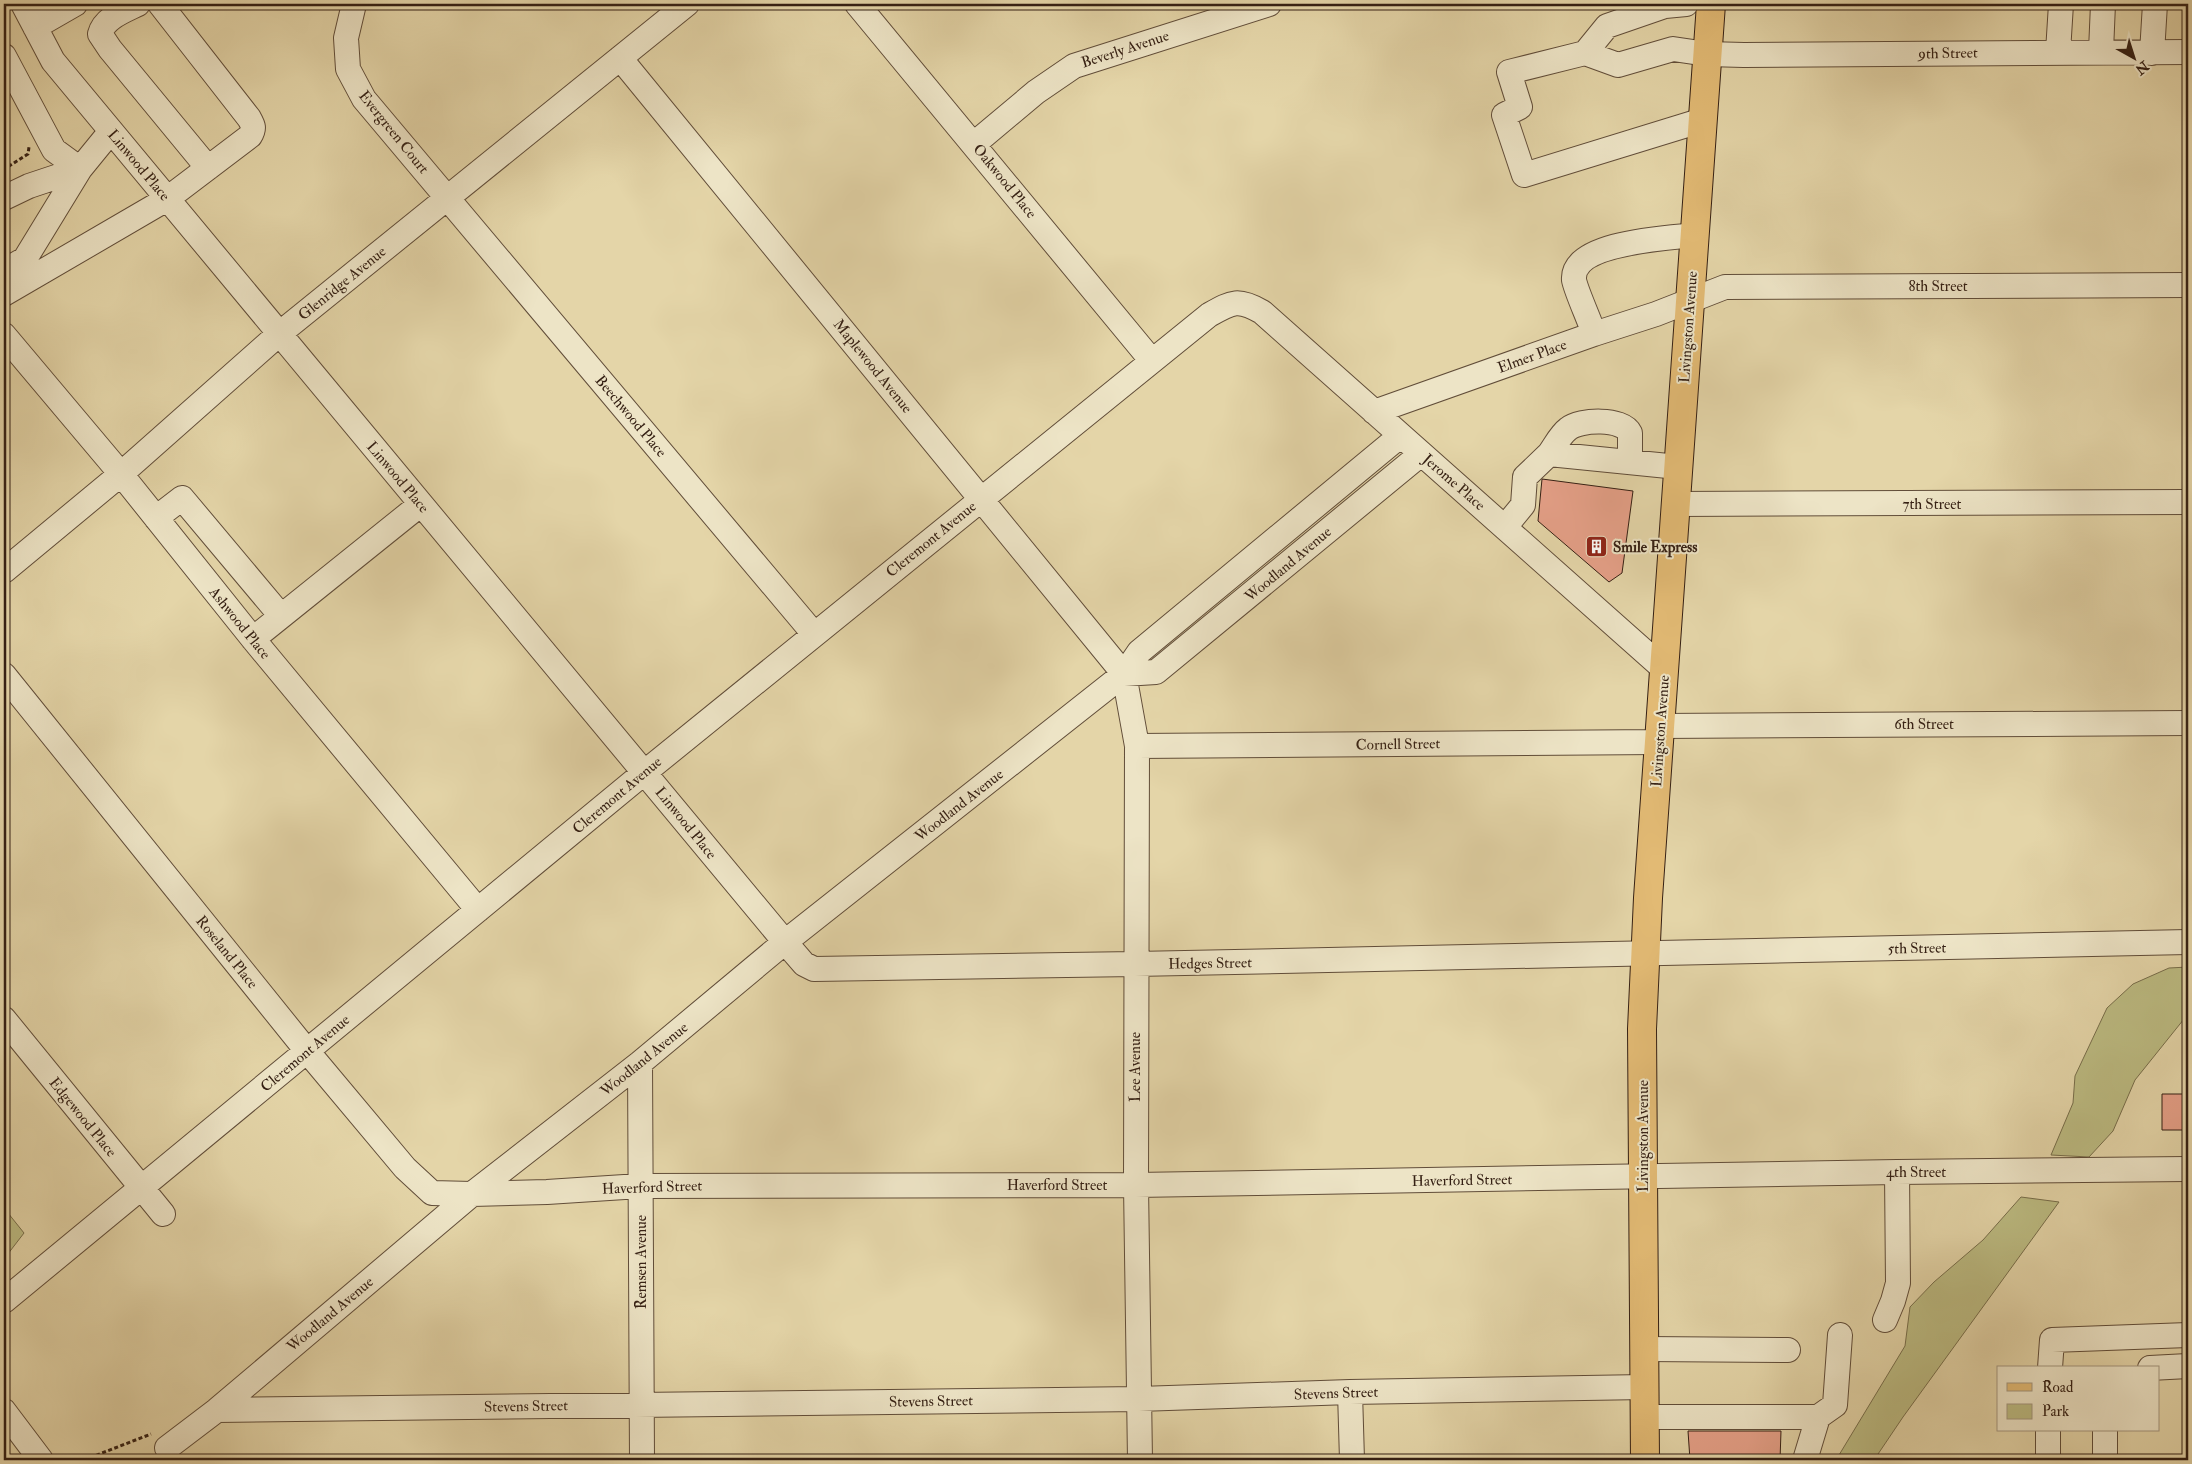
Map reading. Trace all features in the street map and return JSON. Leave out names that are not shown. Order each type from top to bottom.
[{"type":"main road","name":"Livingston Avenue","points":[[1646,1460],[1642,1030],[1664,669],[1711,4]]},
{"type":"street","name":"Linwood Place","points":[[23,4],[53,61],[785,942]]},
{"type":"street","points":[[35,27],[75,4]]},
{"type":"street","points":[[138,4],[102,26],[100,34],[110,49],[208,168]]},
{"type":"street","points":[[4,294],[167,199],[254,131],[254,125],[160,4]]},
{"type":"street","name":"Evergreen Court","points":[[354,4],[346,38],[348,69],[364,99],[448,197]]},
{"type":"street","name":"Glenridge Avenue","points":[[4,571],[121,474],[279,334],[687,4]]},
{"type":"street","name":"Oakwood Place","points":[[857,4],[1152,360]]},
{"type":"street","name":"Beverly Avenue","points":[[974,144],[1036,92],[1074,66],[1269,4]]},
{"type":"street","points":[[1686,4],[1665,6],[1607,26],[1585,53],[1509,72],[1520,107],[1504,115],[1524,175],[1703,120]]},
{"type":"street","points":[[2058,52],[2062,4]]},
{"type":"street","points":[[2101,52],[2103,4]]},
{"type":"street","points":[[2152,52],[2155,4]]},
{"type":"street","name":"9th Street","points":[[1585,53],[1618,65],[1673,49],[1707,54],[2188,52]]},
{"type":"street","points":[[4,56],[54,150],[80,169]]},
{"type":"street","name":"Maplewood Avenue","points":[[620,58],[1124,674]]},
{"type":"street","points":[[4,271],[26,259],[80,169],[110,131]]},
{"type":"street","points":[[4,198],[29,186],[80,169]]},
{"type":"street","name":"Beechwood Place","points":[[448,197],[814,634]]},
{"type":"street","points":[[1594,334],[1574,279],[1577,266],[1594,253],[1637,241],[1695,235]]},
{"type":"street","name":"8th Street","points":[[1690,300],[1725,287],[2188,285]]},
{"type":"street","name":"Elmer Place","points":[[1374,412],[1656,314],[1690,300]]},
{"type":"street","name":"Cleremont Avenue","points":[[4,1301],[645,772],[981,498],[1209,315],[1229,304],[1239,302]]},
{"type":"street","name":"Jerome Place","points":[[1239,302],[1250,305],[1262,312],[1664,669]]},
{"type":"street","name":"Ashwood Place","points":[[4,335],[121,474],[253,639],[478,910]]},
{"type":"street","points":[[1505,527],[1523,505],[1525,477],[1549,454],[1568,429],[1575,425],[1619,423],[1628,428],[1630,432],[1630,462]]},
{"type":"street","name":"Woodland Avenue","points":[[162,1440],[217,1410],[472,1194],[640,1063],[785,942],[1124,674],[1139,652],[1400,436]]},
{"type":"street","name":"Woodland Avenue","points":[[1124,674],[1156,672],[1421,454]]},
{"type":"street","points":[[1549,454],[1678,467]]},
{"type":"street","points":[[156,518],[182,498],[281,616]]},
{"type":"street","name":"7th Street","points":[[1676,504],[2188,502]]},
{"type":"street","points":[[253,639],[421,504]]},
{"type":"street","name":"Lee Avenue","points":[[1124,674],[1137,746],[1135,964],[1140,1460]]},
{"type":"street","name":"Roseland Place","points":[[4,676],[404,1168],[432,1193],[472,1194]]},
{"type":"street","name":"6th Street","points":[[1660,734],[2188,723]]},
{"type":"street","name":"Cornell Street","points":[[1137,746],[1660,734]]},
{"type":"street","name":"Hedges Street","points":[[785,942],[804,964],[814,969],[1646,954]]},
{"type":"street","name":"5th Street","points":[[1646,954],[2188,942]]},
{"type":"street","name":"Edgewood Place","points":[[4,1019],[163,1214]]},
{"type":"street","name":"Remsen Avenue","points":[[640,1063],[642,1460]]},
{"type":"street","name":"4th Street","points":[[1643,1176],[2188,1169]]},
{"type":"street","points":[[1885,1320],[1898,1283],[1897,1172]]},
{"type":"street","name":"Haverford Street","points":[[472,1194],[640,1186],[1136,1185],[1643,1176]]},
{"type":"street","points":[[1805,1460],[1818,1418],[1835,1405],[1840,1335]]},
{"type":"street","points":[[2050,1366],[2052,1340],[2188,1335]]},
{"type":"street","points":[[1644,1349],[1788,1350]]},
{"type":"street","points":[[2160,1367],[2188,1366]]},
{"type":"street","name":"Stevens Street","points":[[217,1410],[1139,1399],[1350,1392],[1645,1387]]},
{"type":"street","points":[[1350,1392],[1352,1460]]},
{"type":"street","points":[[4,1411],[40,1460]]},
{"type":"street","points":[[1645,1417],[1818,1418]]},
{"type":"street","points":[[2048,1432],[2048,1460]]},
{"type":"street","points":[[2105,1432],[2105,1460]]},
{"type":"path","points":[[84,1460],[162,1440]]},
{"type":"green space","points":[[2188,967],[2188,1014],[2135,1080],[2113,1131],[2089,1157],[2051,1155],[2073,1103],[2075,1076],[2107,1008],[2133,984],[2169,968]]},
{"type":"green space","points":[[2021,1197],[2059,1202],[1874,1460],[1836,1460],[1905,1346],[1910,1307],[1934,1282],[1983,1240]]},
{"type":"green space","points":[[4,1208],[24,1233],[4,1259]]},
{"type":"building","name":"Smile Express","points":[[1542,479],[1633,491],[1622,573],[1609,582],[1538,521]]},
{"type":"building","points":[[2162,1094],[2188,1094],[2188,1130],[2162,1130]]},
{"type":"building","points":[[1688,1431],[1781,1431],[1780,1460],[1690,1460]]},
{"type":"place","name":"Smile Express","points":[[1597,547]]}]
